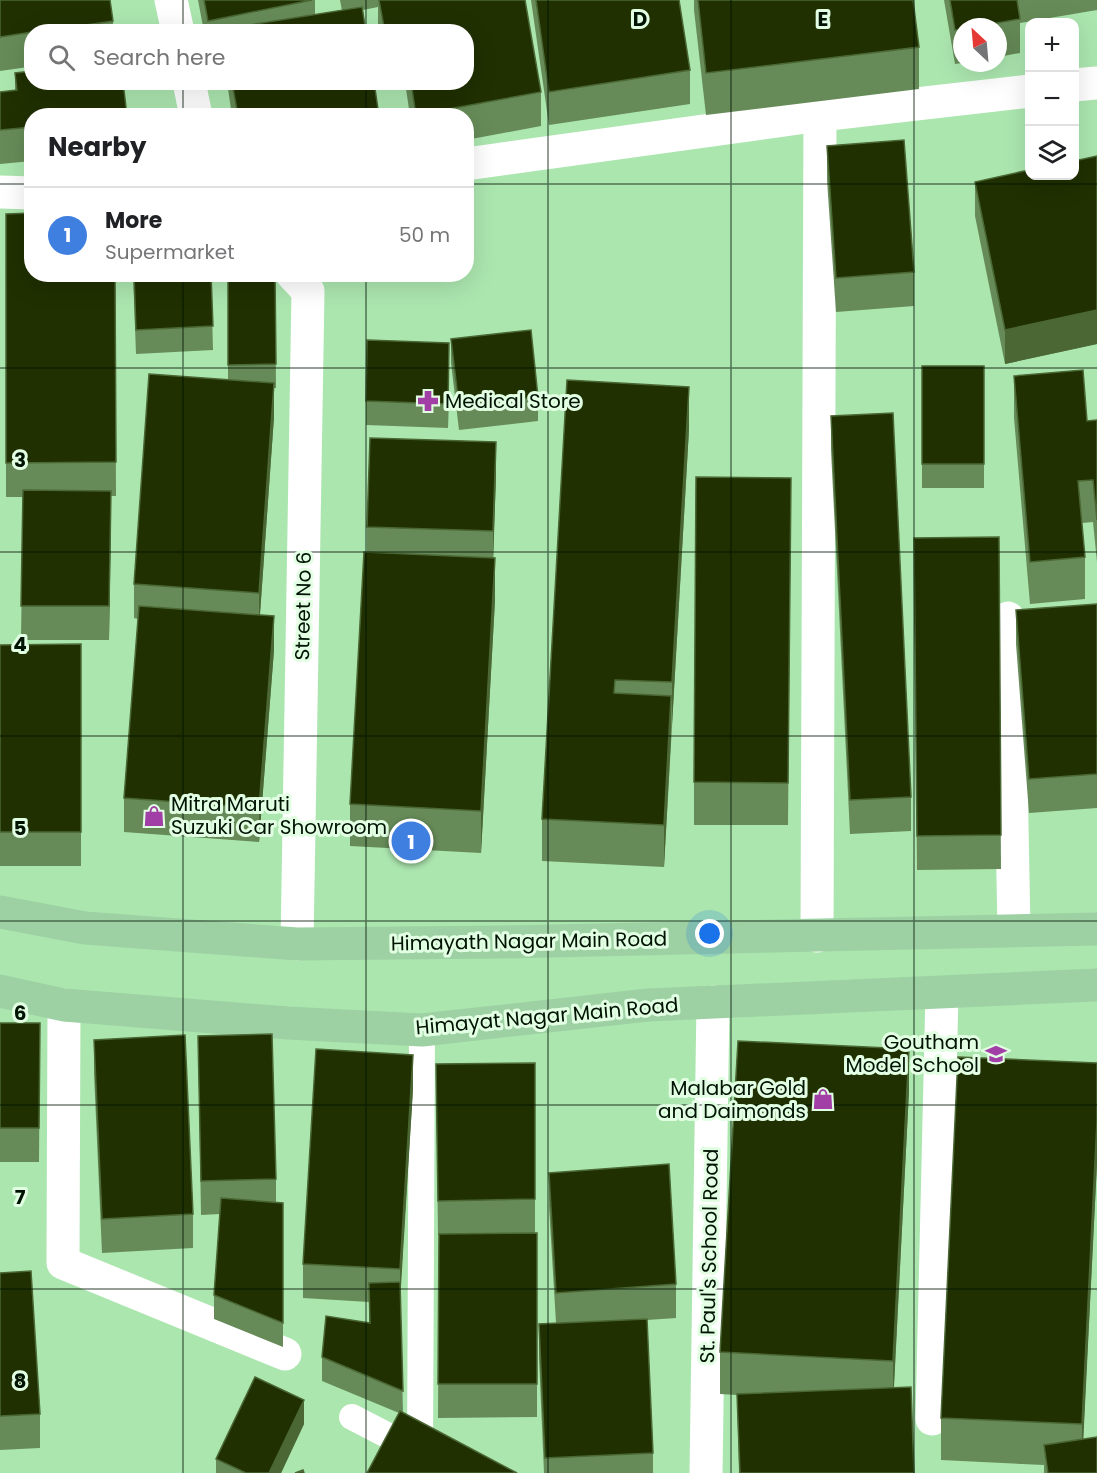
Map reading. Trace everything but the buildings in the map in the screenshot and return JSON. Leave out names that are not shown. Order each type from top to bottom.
[{"type":"main road","name":"Himayath Nagar Main Road","points":[[0,912],[85,928],[297,944],[817,936],[1097,928]]},
{"type":"main road","name":"Himayat Nagar Main Road","points":[[0,991],[64,1005],[288,1023],[422,1030],[648,1005],[1097,985]]},
{"type":"street","points":[[171,0],[176,24]]},
{"type":"street","points":[[1079,85],[1097,83]]},
{"type":"street","points":[[191,90],[194,108]]},
{"type":"street","points":[[474,163],[820,115],[1025,91]]},
{"type":"street","points":[[817,936],[820,115]]},
{"type":"street","points":[[0,192],[24,193]]},
{"type":"street","name":"Street No 6","points":[[297,944],[308,291],[300,282]]},
{"type":"street","points":[[1008,618],[1014,930]]},
{"type":"street","points":[[932,1419],[942,993]]},
{"type":"street","name":"St. Paul's School Road","points":[[706,1473],[713,1002]]},
{"type":"street","points":[[64,1005],[63,1263],[285,1354]]},
{"type":"lane","points":[[420,1452],[422,1030]]},
{"type":"lane","points":[[352,1417],[460,1473]]},
{"type":"place","name":"Medical Store","points":[[428,401]]},
{"type":"place","name":"Mitra Maruti Suzuki Car Showroom","points":[[154,816]]},
{"type":"place","name":"More","points":[[411,841]]},
{"type":"place","name":"Goutham Model School","points":[[996,1054]]},
{"type":"place","name":"Malabar Gold and Daimonds","points":[[823,1099]]}]
